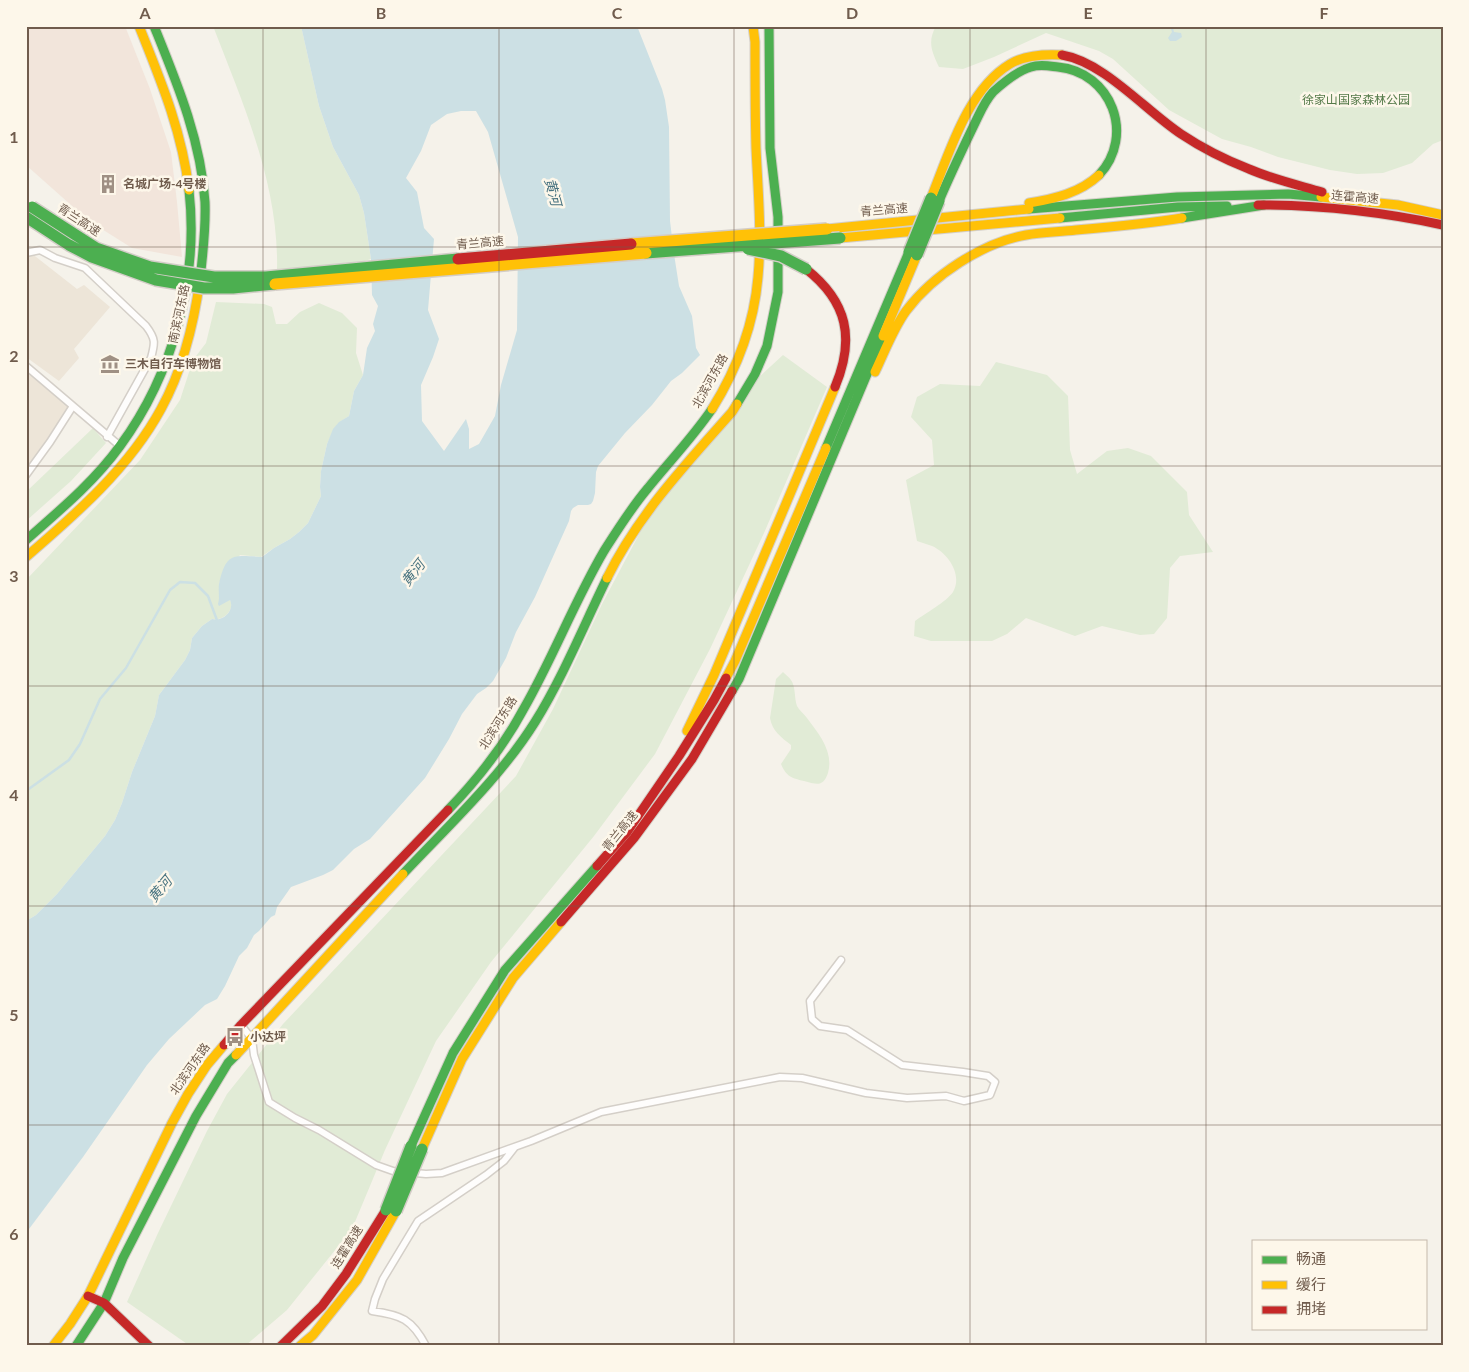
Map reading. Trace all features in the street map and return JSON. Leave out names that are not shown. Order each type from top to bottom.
[{"type":"main road","name":"南滨河东路","points":[[26,540],[95,476],[134,426],[164,366],[182,310],[188,278],[192,223],[187,175],[172,110],[139,26]]},
{"type":"main road","name":"南滨河东路","points":[[26,557],[103,486],[142,438],[160,410],[187,346],[200,280],[205,223],[204,188],[196,144],[186,109],[154,26]]},
{"type":"main road","name":"北滨河东路","points":[[52,1346],[70,1324],[88,1296],[180,1108],[207,1065],[241,1025],[460,798],[484,770],[524,709],[589,579],[616,531],[639,498],[703,422],[728,381],[747,337],[758,288],[761,231],[756,146],[755,42],[753,26]]},
{"type":"main road","points":[[79,1342],[104,1303],[123,1258],[196,1116],[228,1063],[480,792],[510,757],[544,706],[613,566],[644,517],[671,481],[732,412],[755,374],[769,339],[778,292],[778,217],[770,148],[769,26]]},
{"type":"main road","points":[[809,512],[935,199],[958,132],[977,97],[992,79],[1010,64],[1048,54],[1064,55],[1082,61],[1115,82],[1181,134],[1226,159],[1251,170],[1355,200]]},
{"type":"main road","points":[[935,199],[984,104],[1016,74],[1033,66],[1050,65],[1075,70],[1099,86],[1114,108],[1118,125],[1116,144],[1111,158],[1101,174],[1088,184],[1077,190],[1034,202],[946,218]]},
{"type":"main road","points":[[946,218],[1047,207],[1177,197],[1288,194],[1355,200]]},
{"type":"main road","name":"连霍高速","points":[[1355,200],[1398,205],[1443,215]]},
{"type":"main road","points":[[809,512],[894,332],[907,311],[926,289],[951,268],[983,249],[1026,235],[1145,224],[1264,205]]},
{"type":"main road","points":[[727,246],[840,238],[1178,207],[1264,205]]},
{"type":"main road","name":"连霍高速","points":[[1264,205],[1376,212],[1443,225]]},
{"type":"main road","name":"青兰高速","points":[[28,208],[96,248],[150,267],[214,277],[266,277],[556,250],[946,218]]},
{"type":"main road","name":"青兰高速","points":[[28,208],[69,245],[92,257],[156,280],[204,288],[243,287],[727,246]]},
{"type":"main road","points":[[665,777],[714,675],[841,372],[846,347],[845,327],[836,301],[825,285],[806,269],[781,256],[765,251],[727,246]]},
{"type":"main road","points":[[665,777],[714,700],[735,661],[913,254]]},
{"type":"main road","name":"青兰高速","points":[[417,1148],[462,1059],[513,978],[634,838],[692,759],[739,678],[809,512]]},
{"type":"main road","name":"青兰高速","points":[[417,1148],[453,1053],[505,970],[627,832],[665,777]]},
{"type":"main road","name":"连霍高速","points":[[300,1346],[313,1335],[358,1280],[391,1211],[417,1148]]},
{"type":"main road","name":"连霍高速","points":[[281,1346],[322,1306],[391,1211]]},
{"type":"main road","points":[[88,1296],[104,1303],[149,1346]]},
{"type":"street","points":[[26,253],[40,250],[55,258],[85,268],[146,326],[154,336],[155,344],[151,358],[107,436]]},
{"type":"street","points":[[26,366],[120,446]]},
{"type":"street","points":[[26,475],[73,406]]},
{"type":"street","points":[[241,1025],[252,1039],[257,1064],[269,1102],[376,1165],[393,1171],[426,1174],[442,1173],[600,1112],[780,1077],[802,1078],[866,1093],[907,1098],[946,1096],[964,1101],[990,1095],[995,1082],[988,1076],[902,1066],[847,1030],[820,1026],[812,1019],[810,1001],[841,960]]},
{"type":"street","points":[[426,1346],[415,1328],[403,1318],[372,1311],[383,1279],[418,1221],[498,1166],[516,1146]]},
{"type":"shaded area","points":[[26,26],[125,26],[150,89],[171,152],[182,257],[132,248],[89,221],[26,165]]},
{"type":"shaded area","points":[[31,253],[77,289],[84,285],[110,307],[74,349],[79,358],[59,381],[26,357],[26,258]]},
{"type":"shaded area","points":[[26,369],[72,409],[26,480]]},
{"type":"green space","points":[[213,26],[301,26],[319,106],[333,147],[359,195],[364,213],[371,259],[349,266],[277,269],[276,237],[266,175],[247,115]]},
{"type":"green space","name":"徐家山国家森林公园","points":[[936,26],[1443,26],[1443,140],[1433,144],[1412,163],[1383,173],[1357,174],[1330,170],[1278,157],[1222,139],[1169,110],[1113,59],[1099,51],[1046,33],[963,69],[939,67],[934,57],[931,42]]},
{"type":"green space","points":[[216,302],[264,304],[272,307],[276,324],[287,324],[300,312],[319,303],[342,313],[357,328],[356,353],[363,375],[354,391],[349,416],[334,429],[327,444],[321,471],[321,496],[308,523],[290,539],[261,557],[240,555],[221,580],[219,584],[219,601],[230,600],[230,611],[224,617],[212,619],[202,626],[192,638],[190,650],[185,660],[159,695],[155,716],[115,820],[105,836],[57,894],[36,915],[26,921],[26,580],[140,460],[180,400],[193,360],[206,343]]},
{"type":"green space","points":[[783,355],[827,387],[764,533],[710,649],[655,754],[594,836],[491,962],[436,1041],[385,1150],[352,1229],[287,1310],[245,1346],[190,1346],[127,1302],[207,1131],[227,1094],[283,1024],[516,776],[553,709],[602,604],[644,525],[745,390]]},
{"type":"green space","points":[[996,362],[1047,375],[1068,396],[1070,450],[1077,474],[1107,451],[1128,448],[1151,456],[1187,492],[1189,515],[1213,552],[1180,556],[1170,568],[1167,618],[1154,634],[1140,635],[1102,626],[1075,636],[1026,618],[1007,634],[992,641],[931,641],[914,636],[915,621],[950,596],[956,585],[956,579],[952,565],[938,549],[917,541],[906,480],[934,465],[932,440],[911,417],[917,397],[940,384],[980,386]]},
{"type":"green space","points":[[93,428],[106,443],[71,481],[26,521],[26,492]]},
{"type":"green space","points":[[783,672],[793,683],[797,706],[816,730],[827,751],[829,758],[828,773],[824,781],[819,784],[792,777],[787,774],[781,764],[791,749],[791,745],[775,730],[770,718],[776,679]]},
{"type":"water","name":"黄河","points":[[301,26],[637,26],[665,100],[669,127],[670,221],[674,254],[679,286],[692,316],[696,348],[700,355],[671,381],[598,466],[593,501],[588,505],[578,505],[571,511],[569,521],[535,597],[516,632],[506,658],[493,681],[477,694],[462,714],[425,778],[370,839],[354,849],[333,870],[291,887],[277,907],[275,915],[254,935],[247,948],[239,956],[217,999],[205,1005],[169,1039],[147,1065],[83,1157],[26,1233],[26,921],[36,915],[57,894],[105,836],[115,820],[155,716],[159,695],[185,660],[190,650],[192,638],[202,626],[212,619],[224,617],[231,608],[230,600],[219,606],[218,604],[219,584],[224,566],[228,561],[237,556],[262,557],[290,539],[308,523],[321,496],[321,471],[327,444],[333,429],[339,422],[349,416],[354,391],[363,375],[367,348],[375,331],[373,324],[378,306],[372,295],[371,259],[364,213],[359,195],[333,147],[319,106]],"holes":[[[461,111],[476,111],[488,132],[518,237],[517,330],[501,385],[495,416],[479,444],[469,449],[469,429],[466,419],[444,451],[422,421],[421,385],[439,339],[428,310],[434,239],[424,228],[417,192],[406,178],[421,151],[431,125],[447,114]]]},
{"type":"water","points":[[1165,26],[1175,26],[1173,28],[1174,32],[1181,33],[1182,37],[1176,41],[1170,41],[1168,38],[1172,32],[1171,29]]},
{"type":"waterway","points":[[26,791],[69,760],[80,744],[100,699],[126,668],[170,590],[180,582],[195,583],[208,596],[218,623]]},
{"type":"traffic: fast","points":[[154,26],[187,112],[199,156],[205,202],[204,241],[200,279]]},
{"type":"traffic: fast","points":[[737,404],[755,374],[767,346],[778,292],[778,217],[770,148],[769,26]]},
{"type":"traffic: fast","points":[[939,201],[987,100],[993,92],[1011,77],[1034,66],[1058,67],[1076,71],[1092,80],[1104,93],[1112,108],[1116,125],[1116,142],[1110,159],[1099,175]]},
{"type":"traffic: fast","points":[[26,540],[76,496],[99,472],[139,418],[155,388],[168,357],[186,291],[191,224],[189,190]]},
{"type":"traffic: fast","points":[[1029,209],[1177,197],[1288,194],[1321,197]]},
{"type":"traffic: fast","points":[[909,252],[931,198]]},
{"type":"traffic: fast","points":[[917,255],[939,201]]},
{"type":"traffic: fast","points":[[1182,218],[1264,205]]},
{"type":"traffic: fast","points":[[1060,218],[1178,207],[1227,206]]},
{"type":"traffic: fast","points":[[32,207],[96,248],[150,267],[214,277],[266,277],[458,259]]},
{"type":"traffic: fast","points":[[26,217],[69,245],[92,257],[156,280],[204,288],[233,288],[275,284]]},
{"type":"traffic: fast","points":[[646,253],[840,238]]},
{"type":"traffic: fast","points":[[748,249],[781,256],[806,269]]},
{"type":"traffic: fast","points":[[826,448],[909,252]]},
{"type":"traffic: fast","points":[[732,691],[739,679],[883,336]]},
{"type":"traffic: fast","points":[[448,810],[489,763],[515,724],[534,690],[593,570],[630,511],[712,409]]},
{"type":"traffic: fast","points":[[403,874],[473,801],[521,743],[555,687],[607,578]]},
{"type":"traffic: fast","points":[[411,1146],[453,1053],[505,970],[597,866]]},
{"type":"traffic: fast","points":[[76,1346],[104,1303],[123,1258],[196,1116],[228,1063],[236,1055]]},
{"type":"traffic: fast","points":[[386,1210],[411,1146]]},
{"type":"traffic: fast","points":[[396,1211],[422,1149]]},
{"type":"traffic: slow","points":[[139,26],[163,87],[176,127],[186,168],[189,190]]},
{"type":"traffic: slow","points":[[712,409],[729,378],[743,346],[753,312],[758,277],[760,229],[753,26]]},
{"type":"traffic: slow","points":[[931,198],[961,124],[982,90],[995,75],[1010,64],[1022,59],[1042,55],[1062,55]]},
{"type":"traffic: slow","points":[[1029,203],[1075,191],[1099,175]]},
{"type":"traffic: slow","points":[[1321,197],[1398,205],[1443,215]]},
{"type":"traffic: slow","points":[[827,229],[1029,209]]},
{"type":"traffic: slow","points":[[840,238],[1060,218]]},
{"type":"traffic: slow","points":[[875,372],[897,325],[917,298],[944,273],[976,253],[992,245],[1026,235],[1182,218]]},
{"type":"traffic: slow","points":[[631,244],[827,229]]},
{"type":"traffic: slow","points":[[275,284],[646,253]]},
{"type":"traffic: slow","points":[[883,336],[917,255]]},
{"type":"traffic: slow","points":[[26,557],[100,489],[148,431],[176,378],[191,329],[200,279]]},
{"type":"traffic: slow","points":[[687,731],[714,675],[835,387]]},
{"type":"traffic: slow","points":[[607,578],[619,555],[648,512],[737,404]]},
{"type":"traffic: slow","points":[[726,678],[826,448]]},
{"type":"traffic: slow","points":[[236,1055],[403,874]]},
{"type":"traffic: slow","points":[[422,1149],[462,1059],[513,978],[561,922]]},
{"type":"traffic: slow","points":[[53,1346],[88,1296],[188,1094],[207,1065],[224,1045]]},
{"type":"traffic: slow","points":[[300,1346],[313,1335],[357,1280],[396,1211]]},
{"type":"traffic: jam","points":[[1062,55],[1078,59],[1109,77],[1168,124],[1214,153],[1267,176],[1322,192]]},
{"type":"traffic: jam","points":[[1258,205],[1305,206],[1351,210],[1443,225]]},
{"type":"traffic: jam","points":[[458,259],[631,244]]},
{"type":"traffic: jam","points":[[806,269],[831,295],[839,308],[844,322],[846,337],[845,353],[835,387]]},
{"type":"traffic: jam","points":[[597,866],[627,832],[679,756],[726,678]]},
{"type":"traffic: jam","points":[[561,922],[634,838],[692,759],[732,691]]},
{"type":"traffic: jam","points":[[224,1045],[448,810]]},
{"type":"traffic: jam","points":[[281,1346],[322,1306],[346,1274],[386,1210]]},
{"type":"traffic: jam","points":[[88,1296],[104,1303],[149,1346]]},
{"type":"place","name":"名城广场-4号楼","points":[[108,184]]},
{"type":"place","name":"三木自行车博物馆","points":[[110,364]]},
{"type":"place","name":"小达坪","points":[[235,1037]]}]
